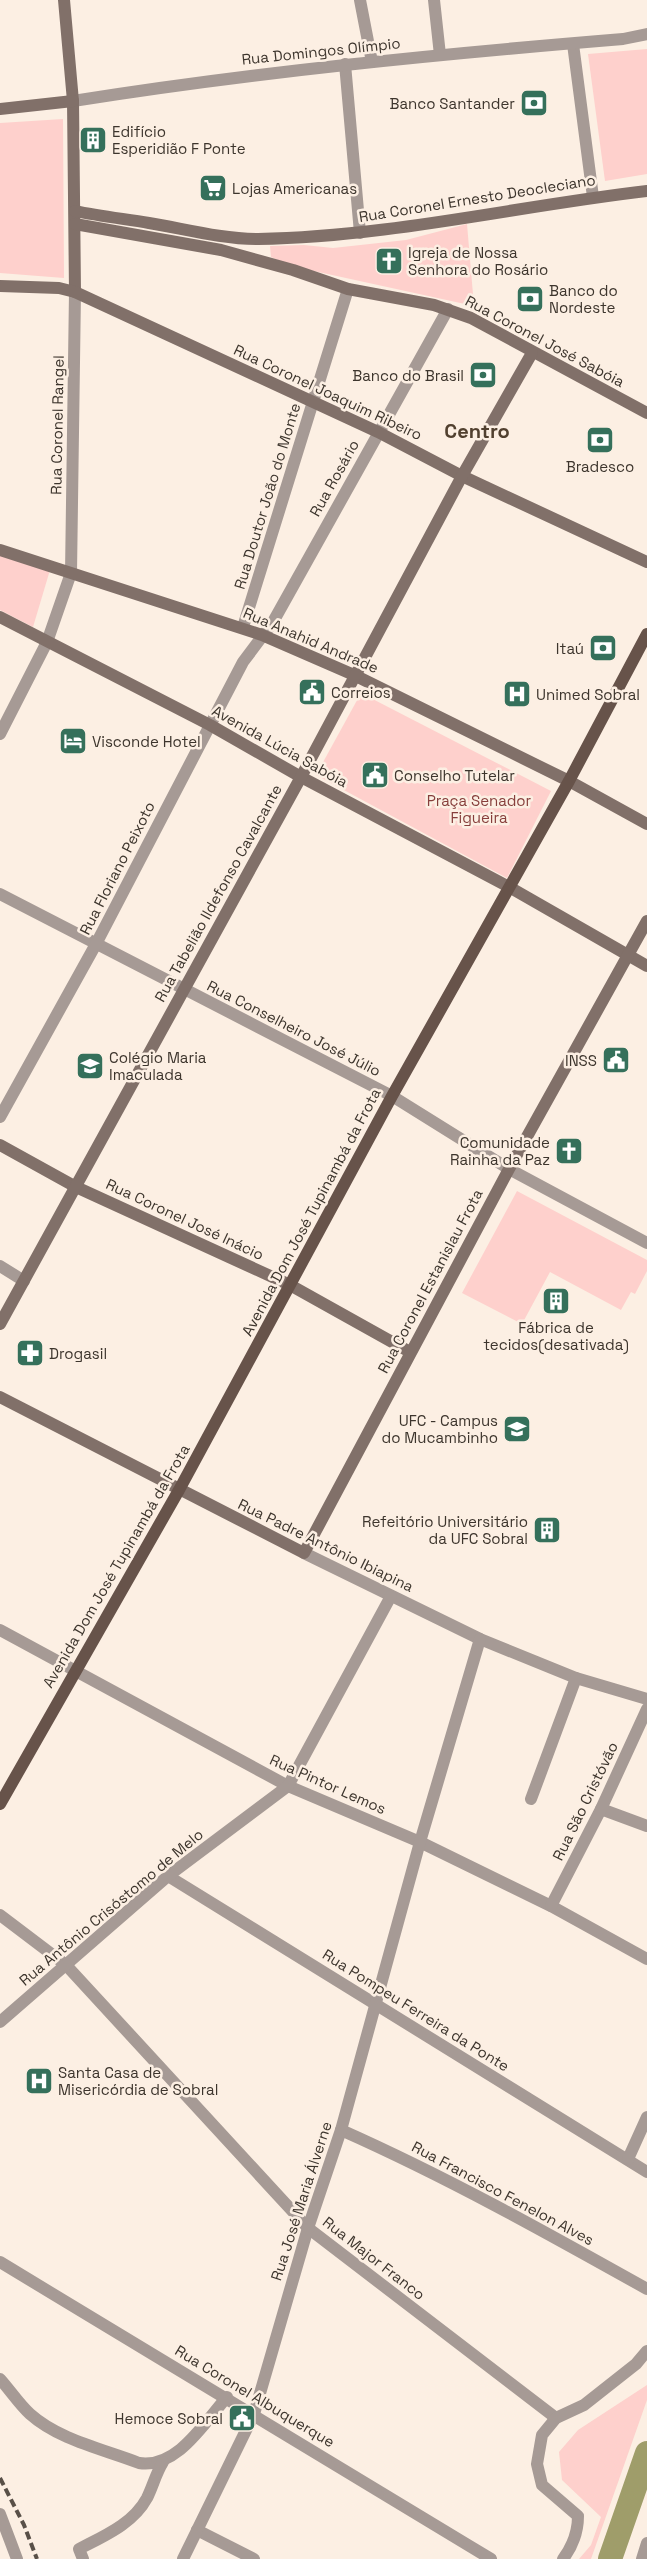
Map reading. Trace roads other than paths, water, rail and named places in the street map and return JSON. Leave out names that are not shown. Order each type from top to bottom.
[{"type":"main road","name":"Rua Coronel Rangel","points":[[64,0],[74,101],[75,292]]},
{"type":"main road","name":"Rua Domingos Olímpio","points":[[0,109],[74,101]]},
{"type":"main road","name":"Rua Coronel Ernesto Deocleciano","points":[[75,210],[184,230],[256,239],[360,233],[463,220],[594,197],[647,190]]},
{"type":"main road","name":"Rua Coronel José Sabóia","points":[[75,224],[222,250],[293,270],[348,289],[448,309],[471,318],[532,353],[647,413]]},
{"type":"main road","name":"Rua Coronel Joaquim Ribeiro","points":[[0,286],[59,288],[75,292],[378,432],[462,476],[647,562]]},
{"type":"main road","name":"Rua Tabelião Ildefonso Cavalcante","points":[[0,1324],[301,777],[462,476],[532,353]]},
{"type":"main road","name":"Rua Anahid Andrade","points":[[0,550],[243,627],[262,635],[354,675],[569,781],[647,824]]},
{"type":"main road","name":"Avenida Lúcia Sabóia","points":[[0,617],[210,725],[301,777],[509,887],[647,966]]},
{"type":"main road","name":"Avenida Dom José Tupinambá da Frota","points":[[0,1804],[179,1490],[392,1096],[569,781],[647,634]]},
{"type":"main road","name":"Rua Coronel Estanislau Frota","points":[[304,1552],[509,1169],[647,921]]},
{"type":"main road","name":"Rua Coronel José Inácio","points":[[0,1145],[76,1187],[290,1285],[410,1352]]},
{"type":"main road","name":"Rua Padre Antônio Ibiapina","points":[[0,1397],[179,1490],[304,1552]]},
{"type":"street","points":[[360,0],[372,62]]},
{"type":"street","points":[[434,0],[440,55]]},
{"type":"street","name":"Rua Domingos Olímpio","points":[[74,101],[205,80],[345,64],[573,44],[647,34]]},
{"type":"street","points":[[573,44],[594,197]]},
{"type":"street","points":[[345,64],[360,233]]},
{"type":"street","name":"Rua Doutor João do Monte","points":[[243,627],[348,289]]},
{"type":"street","name":"Rua Coronel Rangel","points":[[0,734],[47,642],[71,573],[75,292]]},
{"type":"street","name":"Rua Rosário","points":[[262,635],[274,622],[448,309]]},
{"type":"street","name":"Rua Floriano Peixoto","points":[[0,1117],[96,944],[243,662],[262,635]]},
{"type":"street","name":"Rua Conselheiro José Júlio","points":[[0,894],[392,1096],[509,1169],[647,1243]]},
{"type":"street","points":[[0,1266],[24,1281]]},
{"type":"street","name":"Rua Padre Antônio Ibiapina","points":[[304,1552],[480,1639],[576,1678],[647,1699]]},
{"type":"street","name":"Rua Antônio Crisóstomo de Melo","points":[[0,2022],[168,1876],[288,1786],[391,1596]]},
{"type":"street","name":"Rua Pintor Lemos","points":[[0,1630],[74,1672],[288,1786],[420,1842],[551,1906],[647,1959]]},
{"type":"street","name":"Rua José Maria Álverne","points":[[183,2559],[254,2414],[308,2228],[341,2130],[420,1842],[480,1639]]},
{"type":"street","points":[[531,1799],[576,1678]]},
{"type":"street","name":"Rua São Cristóvão","points":[[551,1906],[601,1809],[647,1709]]},
{"type":"street","points":[[601,1809],[647,1826]]},
{"type":"street","name":"Rua Pompeu Ferreira da Ponte","points":[[168,1876],[647,2172]]},
{"type":"street","name":"Rua Major Franco","points":[[0,1914],[66,1965],[308,2228],[556,2418]]},
{"type":"street","points":[[628,2159],[647,2117]]},
{"type":"street","name":"Rua Francisco Fenelon Alves","points":[[341,2130],[414,2162],[505,2209],[647,2289]]},
{"type":"street","name":"Rua Coronel Albuquerque","points":[[0,2262],[491,2559]]},
{"type":"street","points":[[563,2559],[578,2525],[578,2516],[542,2485],[537,2464],[542,2435],[556,2418],[584,2405],[636,2364],[647,2351]]},
{"type":"street","points":[[0,2379],[30,2413],[58,2432],[138,2463],[151,2465],[163,2462],[188,2442],[226,2397]]},
{"type":"street","points":[[83,2559],[79,2550],[126,2523],[137,2512],[147,2497],[163,2462]]},
{"type":"street","points":[[0,2514],[4,2538],[17,2559]]},
{"type":"street","points":[[197,2530],[254,2559]]},
{"type":"street","points":[[642,2559],[647,2543]]},
{"type":"waterway","points":[[610,2559],[647,2453]]},
{"type":"railway","points":[[0,2478],[24,2525],[37,2559]]},
{"type":"place","name":"Banco Santander","points":[[534,103]]},
{"type":"place","name":"Edifício Esperidião F Ponte","points":[[93,140]]},
{"type":"place","name":"Lojas Americanas","points":[[213,188]]},
{"type":"place","name":"Igreja de Nossa Senhora do Rosário","points":[[389,261]]},
{"type":"place","name":"Banco do Nordeste","points":[[530,299]]},
{"type":"place","name":"Banco do Brasil","points":[[483,375]]},
{"type":"place","name":"Bradesco","points":[[600,440]]},
{"type":"place","name":"Itaú","points":[[603,648]]},
{"type":"place","name":"Correios","points":[[312,692]]},
{"type":"place","name":"Unimed Sobral","points":[[517,694]]},
{"type":"place","name":"Visconde Hotel","points":[[73,741]]},
{"type":"place","name":"Conselho Tutelar","points":[[375,775]]},
{"type":"place","name":"INSS","points":[[616,1060]]},
{"type":"place","name":"Colégio Maria Imaculada","points":[[90,1066]]},
{"type":"place","name":"Comunidade Rainha da Paz","points":[[569,1151]]},
{"type":"place","name":"Fábrica de tecidos(desativada)","points":[[556,1301]]},
{"type":"place","name":"Drogasil","points":[[30,1353]]},
{"type":"place","name":"UFC - Campus do Mucambinho","points":[[517,1429]]},
{"type":"place","name":"Refeitório Universitário da UFC Sobral","points":[[547,1530]]},
{"type":"place","name":"Santa Casa de Misericórdia de Sobral","points":[[39,2081]]},
{"type":"place","name":"Hemoce Sobral","points":[[242,2418]]},
{"type":"district","name":"Centro","points":[[477,431]]},
{"type":"park label","name":"Praça Senador Figueira","points":[[479,808]]}]
